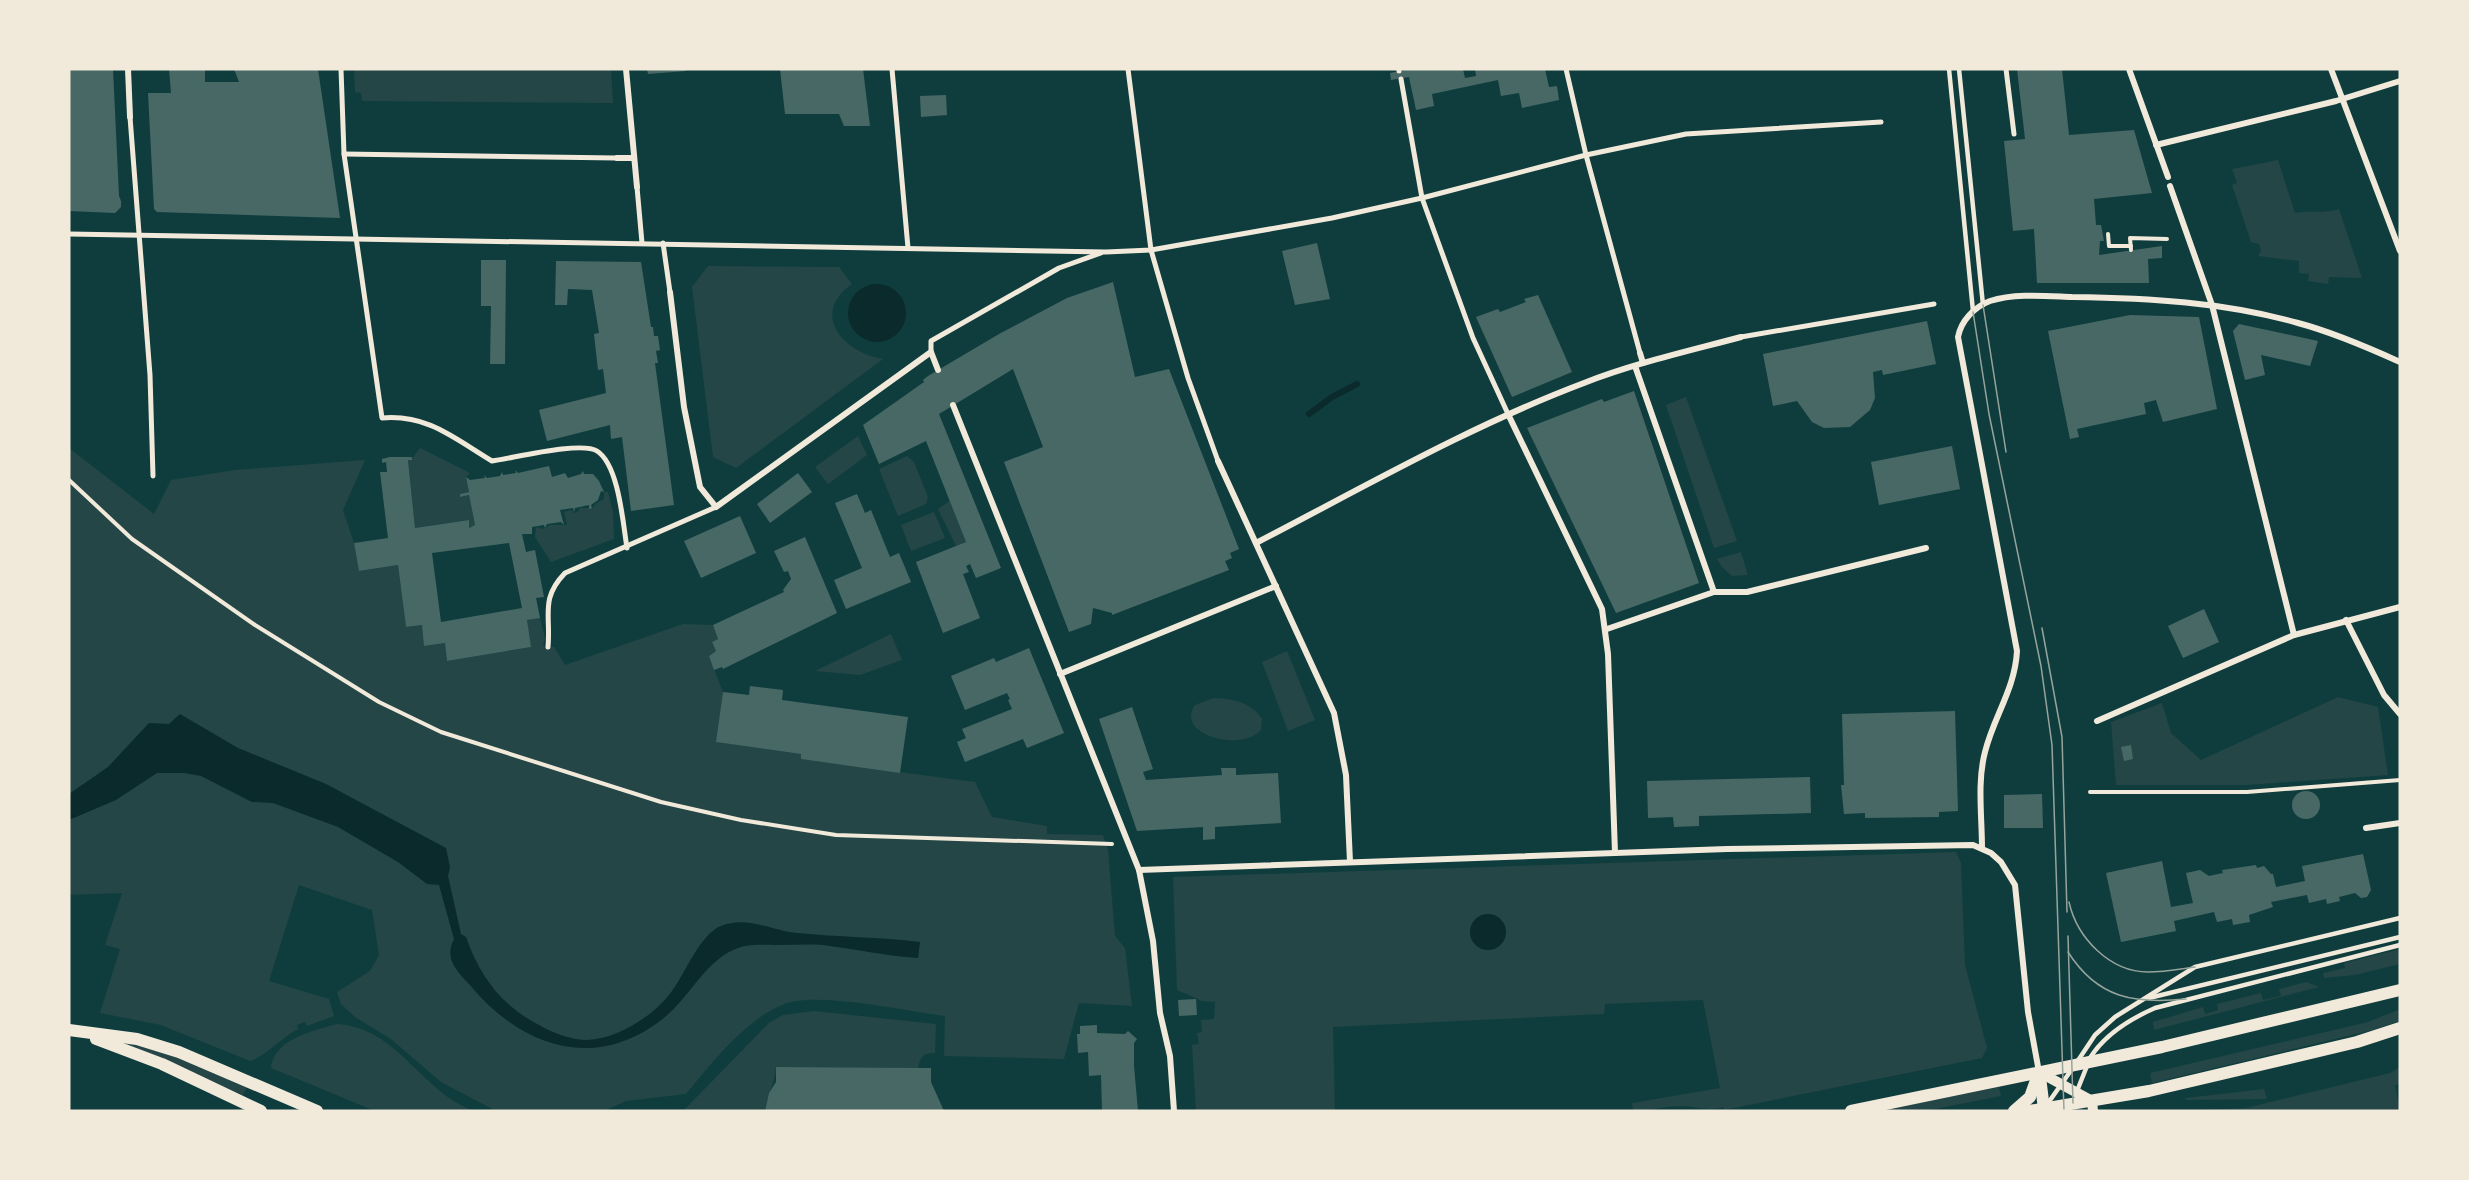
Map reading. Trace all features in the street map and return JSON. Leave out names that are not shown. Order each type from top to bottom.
[{"type":"main road","points":[[1851,1111],[2162,1047],[2400,990]]},
{"type":"main road","points":[[2029,1111],[2044,1110],[2074,1102],[2092,1106],[2357,1042],[2400,1029]]},
{"type":"main road","points":[[74,1031],[162,1064],[245,1108],[261,1111]]},
{"type":"main road","points":[[74,1031],[137,1040],[179,1052],[317,1111]]},
{"type":"main road","points":[[2039,1072],[2044,1110]]},
{"type":"main road","points":[[2014,1111],[2030,1097],[2039,1072]]},
{"type":"street","points":[[128,69],[138,235],[150,375],[153,476]]},
{"type":"street","points":[[341,69],[344,154],[382,418],[402,417],[440,427],[492,461],[582,447],[598,452],[606,462],[615,483],[627,548]]},
{"type":"street","points":[[626,69],[642,243]]},
{"type":"street","points":[[892,69],[908,248]]},
{"type":"street","points":[[1128,69],[1151,250],[1188,378],[1218,461],[1329,701],[1338,727],[1346,775],[1350,862]]},
{"type":"street","points":[[1566,69],[1586,156],[1643,363]]},
{"type":"street","points":[[2006,69],[2014,134]]},
{"type":"street","points":[[2129,69],[2168,177]]},
{"type":"street","points":[[2331,69],[2400,251]]},
{"type":"street","points":[[1401,79],[1422,198],[1473,338],[1594,592],[1607,629],[1615,853]]},
{"type":"street","points":[[2156,145],[2343,99],[2400,81]]},
{"type":"street","points":[[69,234],[1106,252],[1151,250],[1332,218],[1686,134],[1881,122]]},
{"type":"street","points":[[344,154],[634,158]]},
{"type":"street","points":[[2170,186],[2212,305],[2294,635]]},
{"type":"street","points":[[663,243],[684,407],[700,487],[716,507]]},
{"type":"street","points":[[938,370],[931,352],[932,341],[1059,268],[1106,252]]},
{"type":"street","points":[[1982,848],[1982,766],[1985,751],[2009,694],[2016,670],[2017,651],[1958,337],[1963,322],[1983,305],[1998,300],[2038,296],[2137,298],[2212,305],[2297,322],[2400,362]]},
{"type":"street","points":[[1256,543],[1474,430],[1586,382],[1643,363],[1742,337],[1934,304]]},
{"type":"street","points":[[548,647],[550,628],[546,610],[555,584],[565,573],[627,548],[716,507],[931,352]]},
{"type":"street","points":[[1635,366],[1714,592]]},
{"type":"street","points":[[953,405],[1139,870],[1153,941],[1161,1013],[1170,1056],[1174,1111]]},
{"type":"street","points":[[1607,629],[1714,592],[1747,592],[1926,548]]},
{"type":"street","points":[[1060,674],[1276,586]]},
{"type":"street","points":[[2097,721],[2294,635],[2400,607]]},
{"type":"street","points":[[2346,620],[2384,695],[2400,714]]},
{"type":"street","points":[[2366,828],[2400,823]]},
{"type":"street","points":[[1139,870],[1963,843],[1982,848],[2001,862],[2015,885],[2028,1012],[2039,1072],[2061,1084],[2074,1102]]},
{"type":"lane","points":[[1949,69],[1973,312]]},
{"type":"lane","points":[[1959,69],[1983,305]]},
{"type":"lane","points":[[2074,1102],[2082,1063],[2095,1035],[2115,1017],[2140,1000],[2195,967],[2400,918]]},
{"type":"lane","points":[[2140,1000],[2172,990],[2400,937]]},
{"type":"lane","points":[[2044,1110],[2061,1084],[2109,1036],[2125,1023],[2155,1008],[2400,945]]},
{"type":"path","points":[[2108,234],[2109,246],[2131,248],[2130,238],[2167,239]]},
{"type":"path","points":[[69,480],[132,539],[255,625],[379,702],[441,732],[661,801],[741,820],[836,835],[1112,844]]},
{"type":"path","points":[[2090,792],[2247,792],[2400,780]]},
{"type":"shaded area","points":[[354,69],[611,69],[613,103],[362,101],[361,93],[355,92]]},
{"type":"shaded area","points":[[2278,160],[2295,213],[2339,209],[2362,278],[2329,277],[2328,284],[2308,281],[2309,274],[2299,273],[2299,261],[2258,256],[2261,251],[2259,244],[2251,242],[2232,185],[2237,183],[2232,169]]},
{"type":"shaded area","points":[[708,266],[839,267],[852,284],[839,296],[833,308],[833,319],[837,330],[845,341],[856,349],[883,359],[736,468],[713,457],[692,287]]},
{"type":"shaded area","points":[[871,284],[883,284],[898,292],[906,307],[906,319],[898,334],[883,342],[871,342],[856,334],[848,319],[848,307],[856,292]]},
{"type":"shaded area","points":[[1686,397],[1737,541],[1714,548],[1666,405]]},
{"type":"shaded area","points":[[858,436],[867,455],[828,484],[815,467]]},
{"type":"shaded area","points":[[69,448],[154,514],[171,480],[235,470],[365,460],[343,510],[354,543],[359,571],[398,565],[406,627],[422,625],[425,646],[445,643],[447,661],[530,647],[527,620],[540,618],[545,638],[543,646],[554,647],[565,665],[683,624],[713,625],[718,639],[712,642],[716,651],[709,656],[723,692],[717,742],[801,754],[801,759],[975,782],[992,817],[1047,826],[1047,834],[1103,835],[1108,849],[1115,936],[1125,948],[1132,1006],[1079,1003],[1064,1059],[944,1056],[945,1016],[842,1001],[802,1000],[772,1009],[758,1018],[731,1042],[686,1094],[626,1101],[604,1111],[494,1110],[441,1082],[391,1039],[355,1017],[341,1004],[337,992],[370,971],[379,955],[372,910],[299,885],[269,981],[329,999],[334,1016],[307,1026],[305,1022],[297,1025],[298,1029],[250,1061],[161,1025],[100,1013],[120,949],[105,945],[122,893],[69,895]]},
{"type":"shaded area","points":[[420,448],[470,473],[466,477],[469,492],[460,494],[461,497],[469,495],[475,525],[469,528],[468,520],[415,528],[408,460],[411,460]]},
{"type":"shaded area","points":[[907,456],[914,462],[928,497],[926,504],[898,516],[879,469]]},
{"type":"shaded area","points":[[604,492],[608,492],[613,512],[614,539],[551,562],[535,537],[536,527],[544,529],[549,525],[567,525],[564,512],[571,510],[574,513],[579,511],[579,508],[593,508],[595,504],[604,499]]},
{"type":"shaded area","points":[[950,501],[966,542],[956,546],[938,509]]},
{"type":"shaded area","points":[[934,512],[945,538],[911,551],[901,525]]},
{"type":"shaded area","points":[[1741,552],[1748,575],[1732,576],[1717,559]]},
{"type":"shaded area","points":[[891,634],[902,660],[860,675],[815,671]]},
{"type":"shaded area","points":[[1287,651],[1315,720],[1288,731],[1262,662]]},
{"type":"shaded area","points":[[2338,697],[2378,707],[2388,775],[2246,785],[2116,785],[2111,722],[2162,703],[2171,733],[2201,760]]},
{"type":"shaded area","points":[[1214,698],[1235,701],[1253,709],[1262,719],[1261,730],[1251,737],[1239,740],[1225,740],[1201,732],[1194,724],[1191,715],[1195,705]]},
{"type":"shaded area","points":[[180,714],[238,748],[326,784],[446,848],[450,867],[448,876],[461,934],[466,937],[485,977],[514,1009],[562,1036],[581,1040],[599,1039],[623,1030],[646,1017],[672,991],[706,937],[713,930],[730,923],[750,923],[797,933],[920,942],[918,958],[823,945],[745,946],[718,959],[665,1017],[640,1034],[616,1044],[591,1048],[566,1046],[542,1040],[519,1028],[497,1012],[455,968],[450,955],[454,939],[439,885],[427,884],[398,862],[338,827],[273,803],[252,802],[201,776],[184,773],[157,773],[116,800],[69,820],[69,794],[108,767],[149,723],[169,724]]},
{"type":"shaded area","points":[[1956,852],[1961,863],[1965,965],[1987,1048],[1982,1058],[1724,1110],[1724,1107],[1706,1109],[1681,1106],[1633,1111],[1632,1103],[1720,1088],[1703,1000],[1605,1004],[1604,1014],[1333,1027],[1335,1111],[1196,1111],[1192,1045],[1199,1044],[1197,1033],[1202,1032],[1201,1020],[1214,1019],[1215,1002],[1202,1001],[1177,990],[1173,877]]},
{"type":"shaded area","points":[[1488,914],[1501,919],[1506,932],[1501,945],[1488,950],[1475,945],[1470,932],[1475,919]]},
{"type":"shaded area","points":[[2400,949],[2400,964],[2355,975],[2324,978],[2323,973],[2345,968],[2344,963]]},
{"type":"shaded area","points":[[2306,982],[2319,987],[2154,1030],[2153,1022],[2203,1007],[2205,1014],[2218,1010],[2217,1004],[2261,993],[2263,1000],[2281,996],[2279,989]]},
{"type":"shaded area","points":[[2400,1009],[2400,1021],[2373,1030],[2152,1083],[2150,1073],[2368,1022]]},
{"type":"shaded area","points":[[814,1011],[936,1024],[935,1053],[923,1056],[918,1068],[776,1067],[765,1111],[683,1111],[769,1023],[783,1015]]},
{"type":"shaded area","points":[[337,1024],[359,1028],[377,1037],[394,1049],[440,1091],[456,1103],[475,1111],[375,1111],[271,1068],[273,1058],[287,1043],[317,1029]]},
{"type":"shaded area","points":[[128,1042],[187,1060],[247,1087],[243,1095],[126,1045]]},
{"type":"shaded area","points":[[2400,1067],[2400,1084],[2395,1085],[2400,1111],[2192,1111],[2246,1108],[2390,1073]]},
{"type":"shaded area","points":[[1999,1087],[2001,1096],[1925,1111],[1881,1111]]},
{"type":"shaded area","points":[[2264,1089],[2267,1099],[2186,1100],[2186,1098]]},
{"type":"building","points":[[69,69],[113,69],[121,201],[121,207],[115,213],[69,211]]},
{"type":"building","points":[[169,69],[205,69],[205,82],[239,82],[234,69],[318,69],[340,218],[157,212],[154,209],[148,93],[171,93]]},
{"type":"building","points":[[647,69],[686,69],[686,71],[648,74]]},
{"type":"building","points":[[780,69],[863,69],[870,126],[844,126],[839,114],[785,114]]},
{"type":"building","points":[[1410,69],[1463,69],[1465,78],[1476,76],[1475,69],[1545,69],[1549,87],[1557,86],[1559,100],[1522,108],[1519,93],[1501,96],[1498,80],[1432,94],[1434,106],[1416,110],[1409,77],[1391,80],[1390,73]]},
{"type":"building","points":[[2017,69],[2062,69],[2069,135],[2134,130],[2152,193],[2094,199],[2096,225],[2101,225],[2104,241],[2100,241],[2099,255],[2162,246],[2162,258],[2148,259],[2149,283],[2037,283],[2034,229],[2013,231],[2004,141],[2025,139]]},
{"type":"building","points":[[946,95],[947,115],[921,117],[920,96]]},
{"type":"building","points":[[1317,243],[1330,299],[1295,305],[1282,251]]},
{"type":"building","points":[[481,260],[506,260],[505,364],[490,364],[491,306],[481,306]]},
{"type":"building","points":[[556,261],[641,262],[651,327],[653,327],[654,336],[658,336],[660,350],[656,351],[658,363],[655,363],[674,505],[631,511],[622,437],[611,439],[610,425],[547,441],[539,410],[606,393],[603,369],[598,370],[594,334],[599,333],[592,290],[568,289],[567,305],[555,305]]},
{"type":"building","points":[[1113,282],[1135,377],[1169,369],[1239,549],[1230,553],[1232,558],[1225,561],[1229,570],[1112,615],[1112,613],[1093,608],[1091,624],[1069,632],[1004,462],[1043,447],[1013,369],[939,414],[1001,568],[976,578],[970,564],[966,566],[969,572],[963,574],[980,618],[943,633],[916,562],[966,542],[926,441],[879,464],[863,425],[924,382],[923,380],[928,376],[999,334],[1067,298]]},
{"type":"building","points":[[1538,295],[1572,372],[1512,397],[1476,317],[1498,309],[1500,312],[1526,302],[1524,299]]},
{"type":"building","points":[[2130,315],[2199,317],[2217,409],[2163,422],[2156,400],[2144,403],[2146,414],[2077,429],[2079,437],[2070,439],[2048,331]]},
{"type":"building","points":[[1927,321],[1936,364],[1883,375],[1882,370],[1873,372],[1875,398],[1870,410],[1850,427],[1824,428],[1812,422],[1797,401],[1773,406],[1763,354]]},
{"type":"building","points":[[2239,324],[2318,341],[2310,366],[2261,355],[2265,375],[2245,380],[2233,331]]},
{"type":"building","points":[[1634,391],[1699,583],[1616,613],[1527,428],[1602,399],[1604,402]]},
{"type":"building","points":[[1952,446],[1960,489],[1879,505],[1871,462]]},
{"type":"building","points":[[412,457],[412,460],[408,460],[415,528],[469,520],[469,528],[475,525],[469,495],[460,497],[460,494],[469,492],[466,477],[470,480],[485,478],[484,475],[487,478],[500,476],[502,472],[503,475],[516,473],[515,470],[518,473],[549,466],[552,477],[565,473],[568,478],[581,474],[583,471],[584,474],[593,474],[599,481],[604,492],[601,491],[598,500],[591,505],[592,508],[589,509],[589,505],[575,508],[574,512],[573,508],[560,510],[564,525],[561,522],[547,524],[545,528],[544,525],[532,527],[532,534],[522,534],[526,552],[535,550],[544,597],[536,598],[540,618],[527,620],[531,647],[447,661],[445,643],[424,646],[422,625],[406,627],[398,565],[359,571],[354,543],[388,538],[380,472],[387,472],[386,462],[382,463],[382,459]],"holes":[[[509,543],[522,608],[441,622],[432,553]]]},
{"type":"building","points":[[798,473],[812,492],[770,523],[757,504]]},
{"type":"building","points":[[857,494],[865,513],[871,510],[890,557],[899,553],[911,582],[846,609],[834,580],[862,568],[835,503]]},
{"type":"building","points":[[740,516],[756,553],[701,578],[684,541]]},
{"type":"building","points":[[805,537],[837,613],[723,669],[722,667],[714,670],[709,656],[716,651],[712,642],[718,639],[713,625],[784,592],[783,590],[791,579],[788,571],[784,572],[774,551]]},
{"type":"building","points":[[2204,609],[2219,642],[2183,658],[2168,626]]},
{"type":"building","points":[[1029,648],[1064,733],[1027,748],[1023,739],[965,762],[957,742],[966,738],[962,729],[1012,709],[1007,693],[965,710],[951,676],[994,658],[996,662]]},
{"type":"building","points":[[750,686],[783,690],[782,700],[908,717],[900,773],[801,759],[801,754],[716,742],[723,692],[749,695]]},
{"type":"building","points":[[1132,707],[1153,769],[1143,772],[1146,780],[1222,775],[1221,768],[1236,768],[1236,775],[1278,773],[1281,823],[1215,827],[1215,839],[1203,840],[1203,827],[1137,831],[1099,719]]},
{"type":"building","points":[[1955,711],[1958,811],[1939,812],[1939,817],[1865,818],[1865,813],[1844,814],[1841,785],[1844,785],[1842,714]]},
{"type":"building","points":[[2131,745],[2133,759],[2124,761],[2121,747]]},
{"type":"building","points":[[1810,777],[1811,813],[1699,816],[1699,826],[1674,827],[1673,817],[1648,818],[1647,781]]},
{"type":"building","points":[[2306,791],[2316,795],[2320,805],[2316,815],[2306,819],[2296,815],[2292,805],[2296,795]]},
{"type":"building","points":[[2042,794],[2043,828],[2004,828],[2004,795]]},
{"type":"building","points":[[2363,854],[2371,890],[2367,897],[2361,898],[2355,893],[2339,897],[2340,901],[2327,904],[2326,899],[2309,903],[2307,895],[2271,902],[2273,907],[2249,915],[2250,922],[2233,925],[2232,919],[2217,922],[2214,912],[2174,921],[2176,931],[2121,942],[2106,873],[2162,861],[2171,907],[2193,903],[2186,873],[2200,870],[2209,876],[2223,873],[2222,870],[2264,866],[2273,874],[2276,887],[2305,881],[2302,866]]},
{"type":"building","points":[[1196,999],[1197,1015],[1179,1016],[1178,1000]]},
{"type":"building","points":[[1097,1025],[1097,1033],[1125,1034],[1128,1031],[1137,1039],[1134,1043],[1134,1066],[1138,1111],[1102,1111],[1101,1075],[1089,1076],[1088,1052],[1078,1053],[1077,1034],[1080,1034],[1080,1026]]},
{"type":"building","points":[[776,1067],[931,1068],[931,1082],[944,1111],[765,1111],[769,1093],[776,1082]]},
{"type":"waterway","points":[[1309,414],[1332,397],[1357,384]]},
{"type":"tram line","points":[[1983,305],[2006,452]]},
{"type":"tram line","points":[[1973,312],[1989,414],[2041,666],[2052,745],[2064,1111]]},
{"type":"tram line","points":[[2042,628],[2062,737],[2067,912]]},
{"type":"tram line","points":[[2069,902],[2079,928],[2087,940],[2097,951],[2121,966],[2148,972],[2195,967]]},
{"type":"tram line","points":[[2068,936],[2073,1103]]},
{"type":"tram line","points":[[2068,952],[2092,980],[2119,995],[2150,1000],[2186,999]]}]
